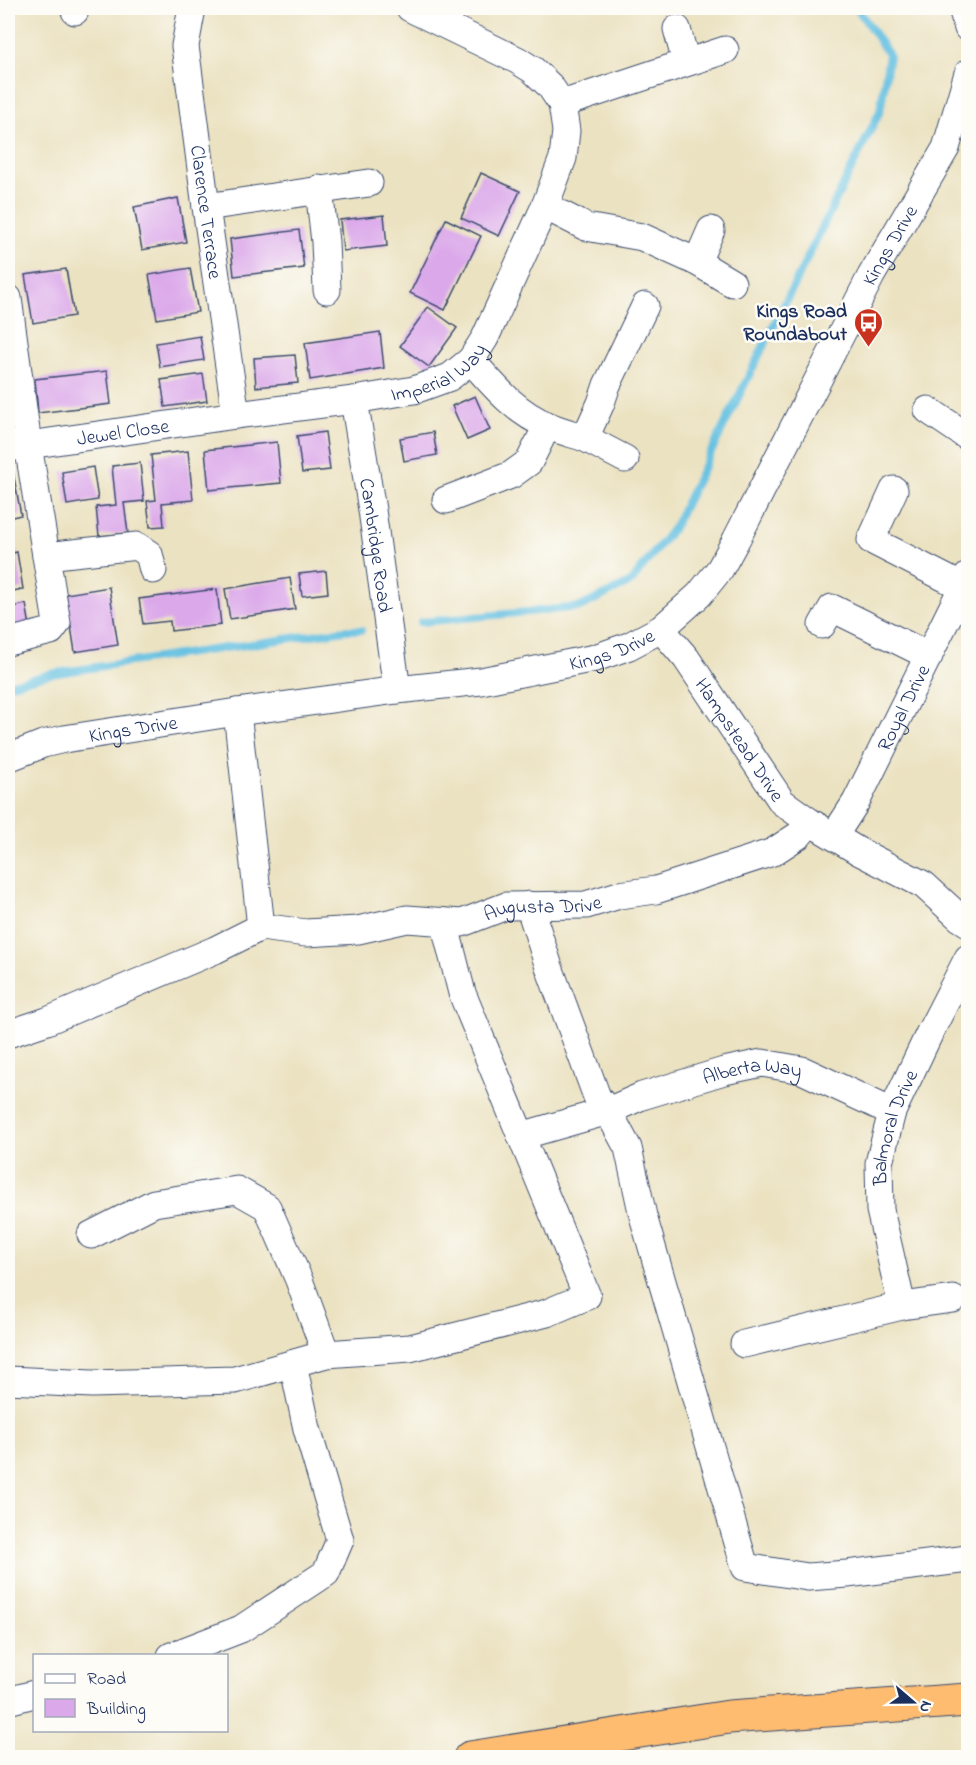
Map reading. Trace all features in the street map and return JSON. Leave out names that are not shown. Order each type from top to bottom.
[{"type":"highway","points":[[470,1758],[729,1717],[969,1700]]},
{"type":"street","name":"Clarence Terrace","points":[[192,8],[185,46],[236,414]]},
{"type":"street","points":[[410,8],[449,16],[533,70],[550,86],[562,104],[725,50]]},
{"type":"street","points":[[966,8],[969,28]]},
{"type":"street","points":[[677,29],[686,62]]},
{"type":"street","name":"Kings Drive","points":[[8,758],[64,738],[397,690],[482,681],[594,658],[629,646],[661,629],[699,595],[720,569],[752,511],[871,276],[946,148],[969,72]]},
{"type":"street","name":"Imperial Way","points":[[236,414],[354,400],[414,390],[450,376],[471,360],[484,338],[545,206],[563,158],[566,131],[562,104]]},
{"type":"street","name":"Kings Drive","points":[[946,148],[969,132]]},
{"type":"street","points":[[206,207],[369,183]]},
{"type":"street","points":[[320,189],[327,290]]},
{"type":"street","points":[[545,206],[586,227],[642,237],[697,262],[732,283]]},
{"type":"street","points":[[697,262],[711,230]]},
{"type":"street","points":[[8,298],[18,446],[46,556],[57,623],[51,631],[8,642]]},
{"type":"street","points":[[585,438],[645,306]]},
{"type":"street","points":[[471,360],[499,393],[521,410],[547,426],[585,438],[625,459]]},
{"type":"street","name":"Cambridge Road","points":[[354,400],[397,690]]},
{"type":"street","points":[[928,410],[969,437]]},
{"type":"street","name":"Jewel Close","points":[[18,446],[236,414]]},
{"type":"street","points":[[446,500],[511,475],[530,462],[547,426]]},
{"type":"street","points":[[894,490],[871,540],[966,582]]},
{"type":"street","points":[[46,556],[137,546],[149,554],[153,570]]},
{"type":"street","name":"Royal Drive","points":[[834,837],[856,802],[929,656],[958,625],[966,582]]},
{"type":"street","points":[[822,625],[832,608],[929,656]]},
{"type":"street","name":"Hampstead Drive","points":[[661,629],[686,658],[782,802],[834,837],[924,885],[960,918],[969,923]]},
{"type":"street","points":[[8,1034],[58,1017],[215,950],[261,927],[237,712]]},
{"type":"street","name":"Augusta Drive","points":[[261,927],[306,933],[358,930],[407,919],[462,923],[506,906],[586,904],[618,895],[656,890],[773,852],[799,835],[810,822]]},
{"type":"street","points":[[529,905],[549,967],[597,1097],[608,1111],[628,1148],[646,1227],[745,1567],[808,1576],[847,1574],[969,1559]]},
{"type":"street","points":[[8,1380],[92,1384],[235,1380],[326,1354],[410,1348],[547,1313],[587,1296],[462,993],[444,922]]},
{"type":"street","name":"Balmoral Drive","points":[[902,1306],[880,1210],[879,1163],[892,1112],[969,958]]},
{"type":"street","name":"Alberta Way","points":[[521,1136],[608,1111],[642,1096],[714,1074],[762,1063],[802,1070],[892,1112]]},
{"type":"street","points":[[91,1234],[154,1203],[237,1190],[267,1207],[299,1280],[326,1354]]},
{"type":"street","points":[[744,1344],[902,1306],[953,1299]]},
{"type":"street","points":[[176,1654],[241,1629],[326,1573],[340,1540],[307,1429],[293,1364]]},
{"type":"street","points":[[8,1701],[33,1694]]},
{"type":"building","points":[[481,173],[520,191],[499,236],[461,218]]},
{"type":"building","points":[[178,198],[186,242],[142,250],[134,207]]},
{"type":"building","points":[[384,215],[387,246],[343,251],[340,220]]},
{"type":"building","points":[[446,219],[481,236],[445,310],[410,293]]},
{"type":"building","points":[[299,230],[304,268],[234,276],[230,239]]},
{"type":"building","points":[[190,268],[198,312],[157,319],[149,275]]},
{"type":"building","points":[[66,269],[74,316],[33,323],[25,275]]},
{"type":"building","points":[[428,307],[457,328],[429,367],[400,346]]},
{"type":"building","points":[[380,332],[384,368],[310,380],[305,343]]},
{"type":"building","points":[[200,336],[204,360],[160,367],[156,343]]},
{"type":"building","points":[[295,355],[298,383],[256,387],[254,358]]},
{"type":"building","points":[[107,371],[111,404],[38,413],[35,379]]},
{"type":"building","points":[[203,374],[207,401],[165,407],[161,380]]},
{"type":"building","points":[[475,396],[490,430],[467,440],[452,406]]},
{"type":"building","points":[[325,432],[330,470],[302,473],[297,436]]},
{"type":"building","points":[[433,432],[437,455],[404,461],[400,438]]},
{"type":"building","points":[[277,442],[281,483],[209,490],[205,450]]},
{"type":"building","points":[[188,451],[193,500],[162,503],[164,526],[150,527],[147,501],[156,500],[151,455]]},
{"type":"building","points":[[140,463],[144,501],[124,503],[128,533],[99,536],[96,507],[116,505],[112,466]]},
{"type":"building","points":[[93,467],[98,500],[67,505],[62,472]]},
{"type":"building","points":[[13,472],[21,515],[8,518],[8,473]]},
{"type":"building","points":[[17,552],[23,589],[8,592],[8,554]]},
{"type":"building","points":[[326,571],[328,593],[302,596],[299,574]]},
{"type":"building","points":[[290,578],[295,609],[230,619],[225,589]]},
{"type":"building","points":[[109,587],[118,645],[75,652],[66,594]]},
{"type":"building","points":[[217,589],[221,625],[171,631],[170,621],[143,624],[139,599]]},
{"type":"building","points":[[26,604],[30,626],[8,631],[8,608]]},
{"type":"waterway","points":[[421,622],[580,607],[631,582],[674,527],[880,111],[889,55],[857,8]]},
{"type":"waterway","points":[[8,685],[50,674],[346,630],[361,630]]},
{"type":"place","name":"Kings Road Roundabout","points":[[868,348]]}]
